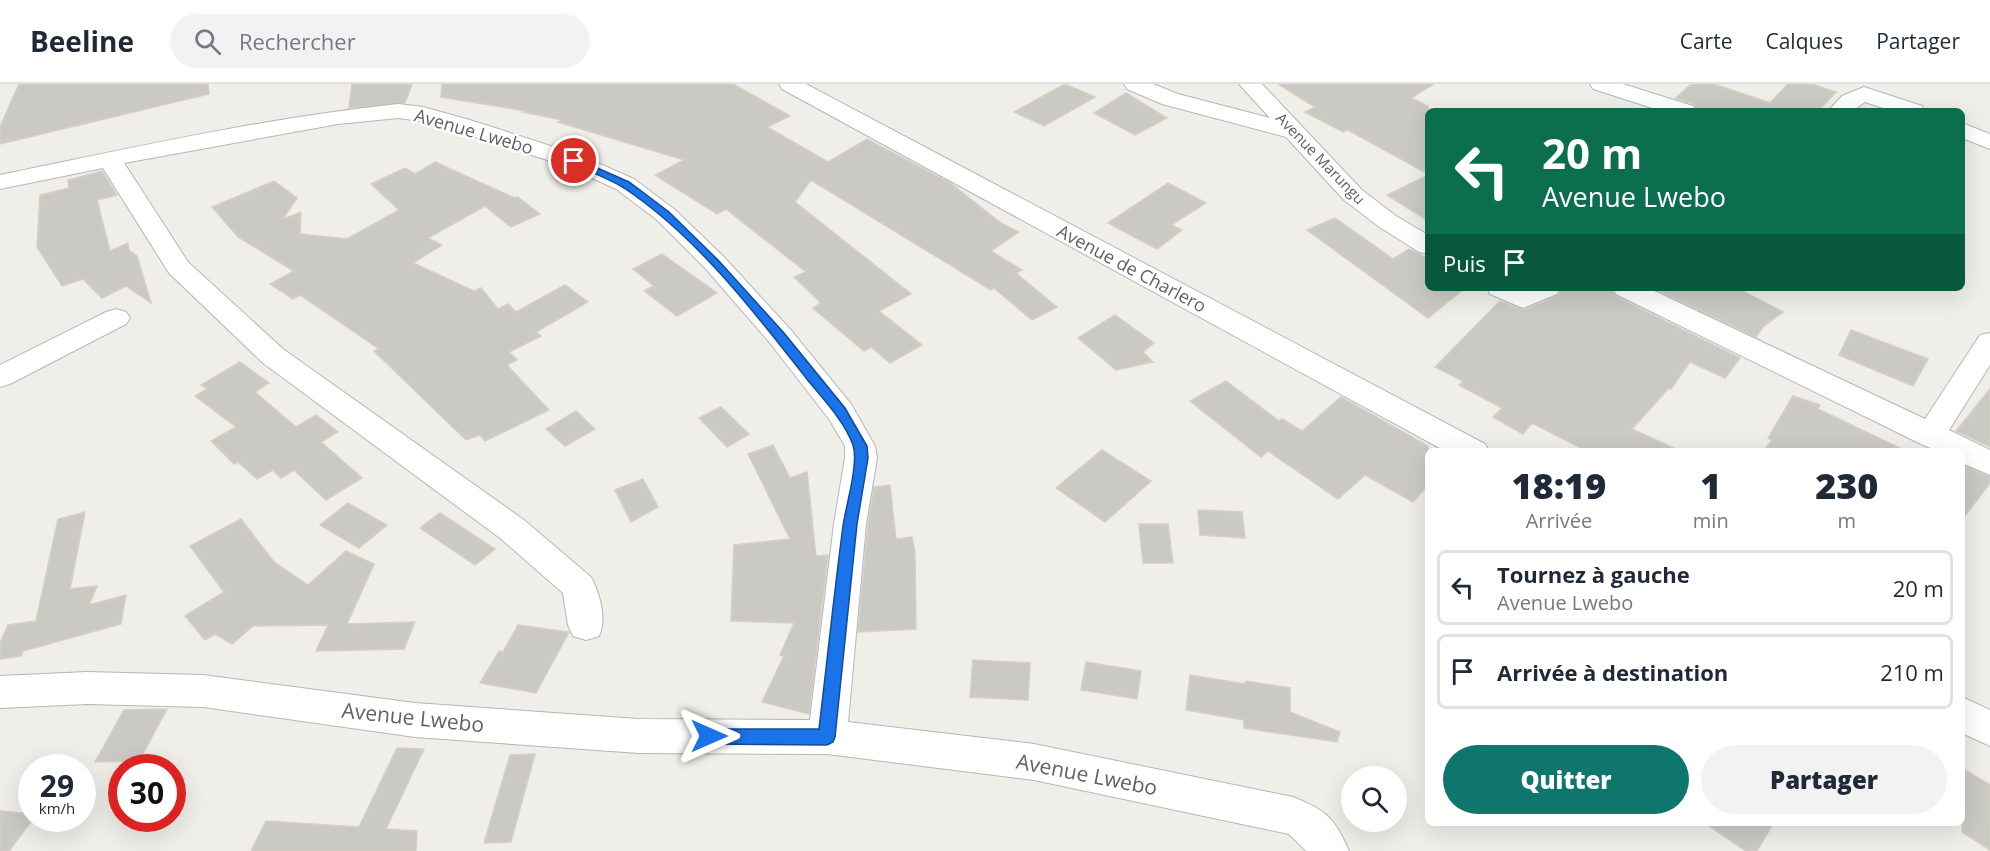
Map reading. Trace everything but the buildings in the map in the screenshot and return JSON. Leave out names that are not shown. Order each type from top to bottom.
[{"type":"street","name":"Avenue de Charlero","points":[[790,84],[1467,448]]},
{"type":"street","points":[[1134,84],[1179,102],[1294,132]]},
{"type":"street","name":"Avenue Marungu","points":[[1250,84],[1353,195],[1387,221],[1425,244]]},
{"type":"street","points":[[1601,84],[1676,108]]},
{"type":"street","points":[[1842,108],[1864,94],[1905,108]]},
{"type":"street","name":"Avenue Lwebo","points":[[0,182],[110,159],[338,117],[398,111],[423,114],[462,125],[574,161],[625,184],[665,214],[714,262],[780,336],[840,412],[860,446],[861,458],[850,524],[827,737]]},
{"type":"street","points":[[1965,131],[1990,142]]},
{"type":"street","points":[[110,159],[178,267],[273,356],[512,529],[579,587],[586,625]]},
{"type":"street","points":[[1505,291],[1523,299],[1540,291]]},
{"type":"street","points":[[1632,291],[1958,448]]},
{"type":"street","points":[[0,377],[116,318]]},
{"type":"street","points":[[1930,435],[1990,342]]},
{"type":"street","points":[[1965,451],[1990,463]]},
{"type":"street","name":"Avenue Lwebo","points":[[0,693],[87,688],[203,691],[427,721],[639,736],[827,737],[1034,762],[1293,816],[1314,826],[1328,851]]},
{"type":"street","points":[[1965,716],[1990,729]]},
{"type":"route","points":[[574,161],[625,184],[665,214],[714,262],[780,336],[840,412],[860,446],[861,458],[850,524],[827,737],[709,736]]}]
